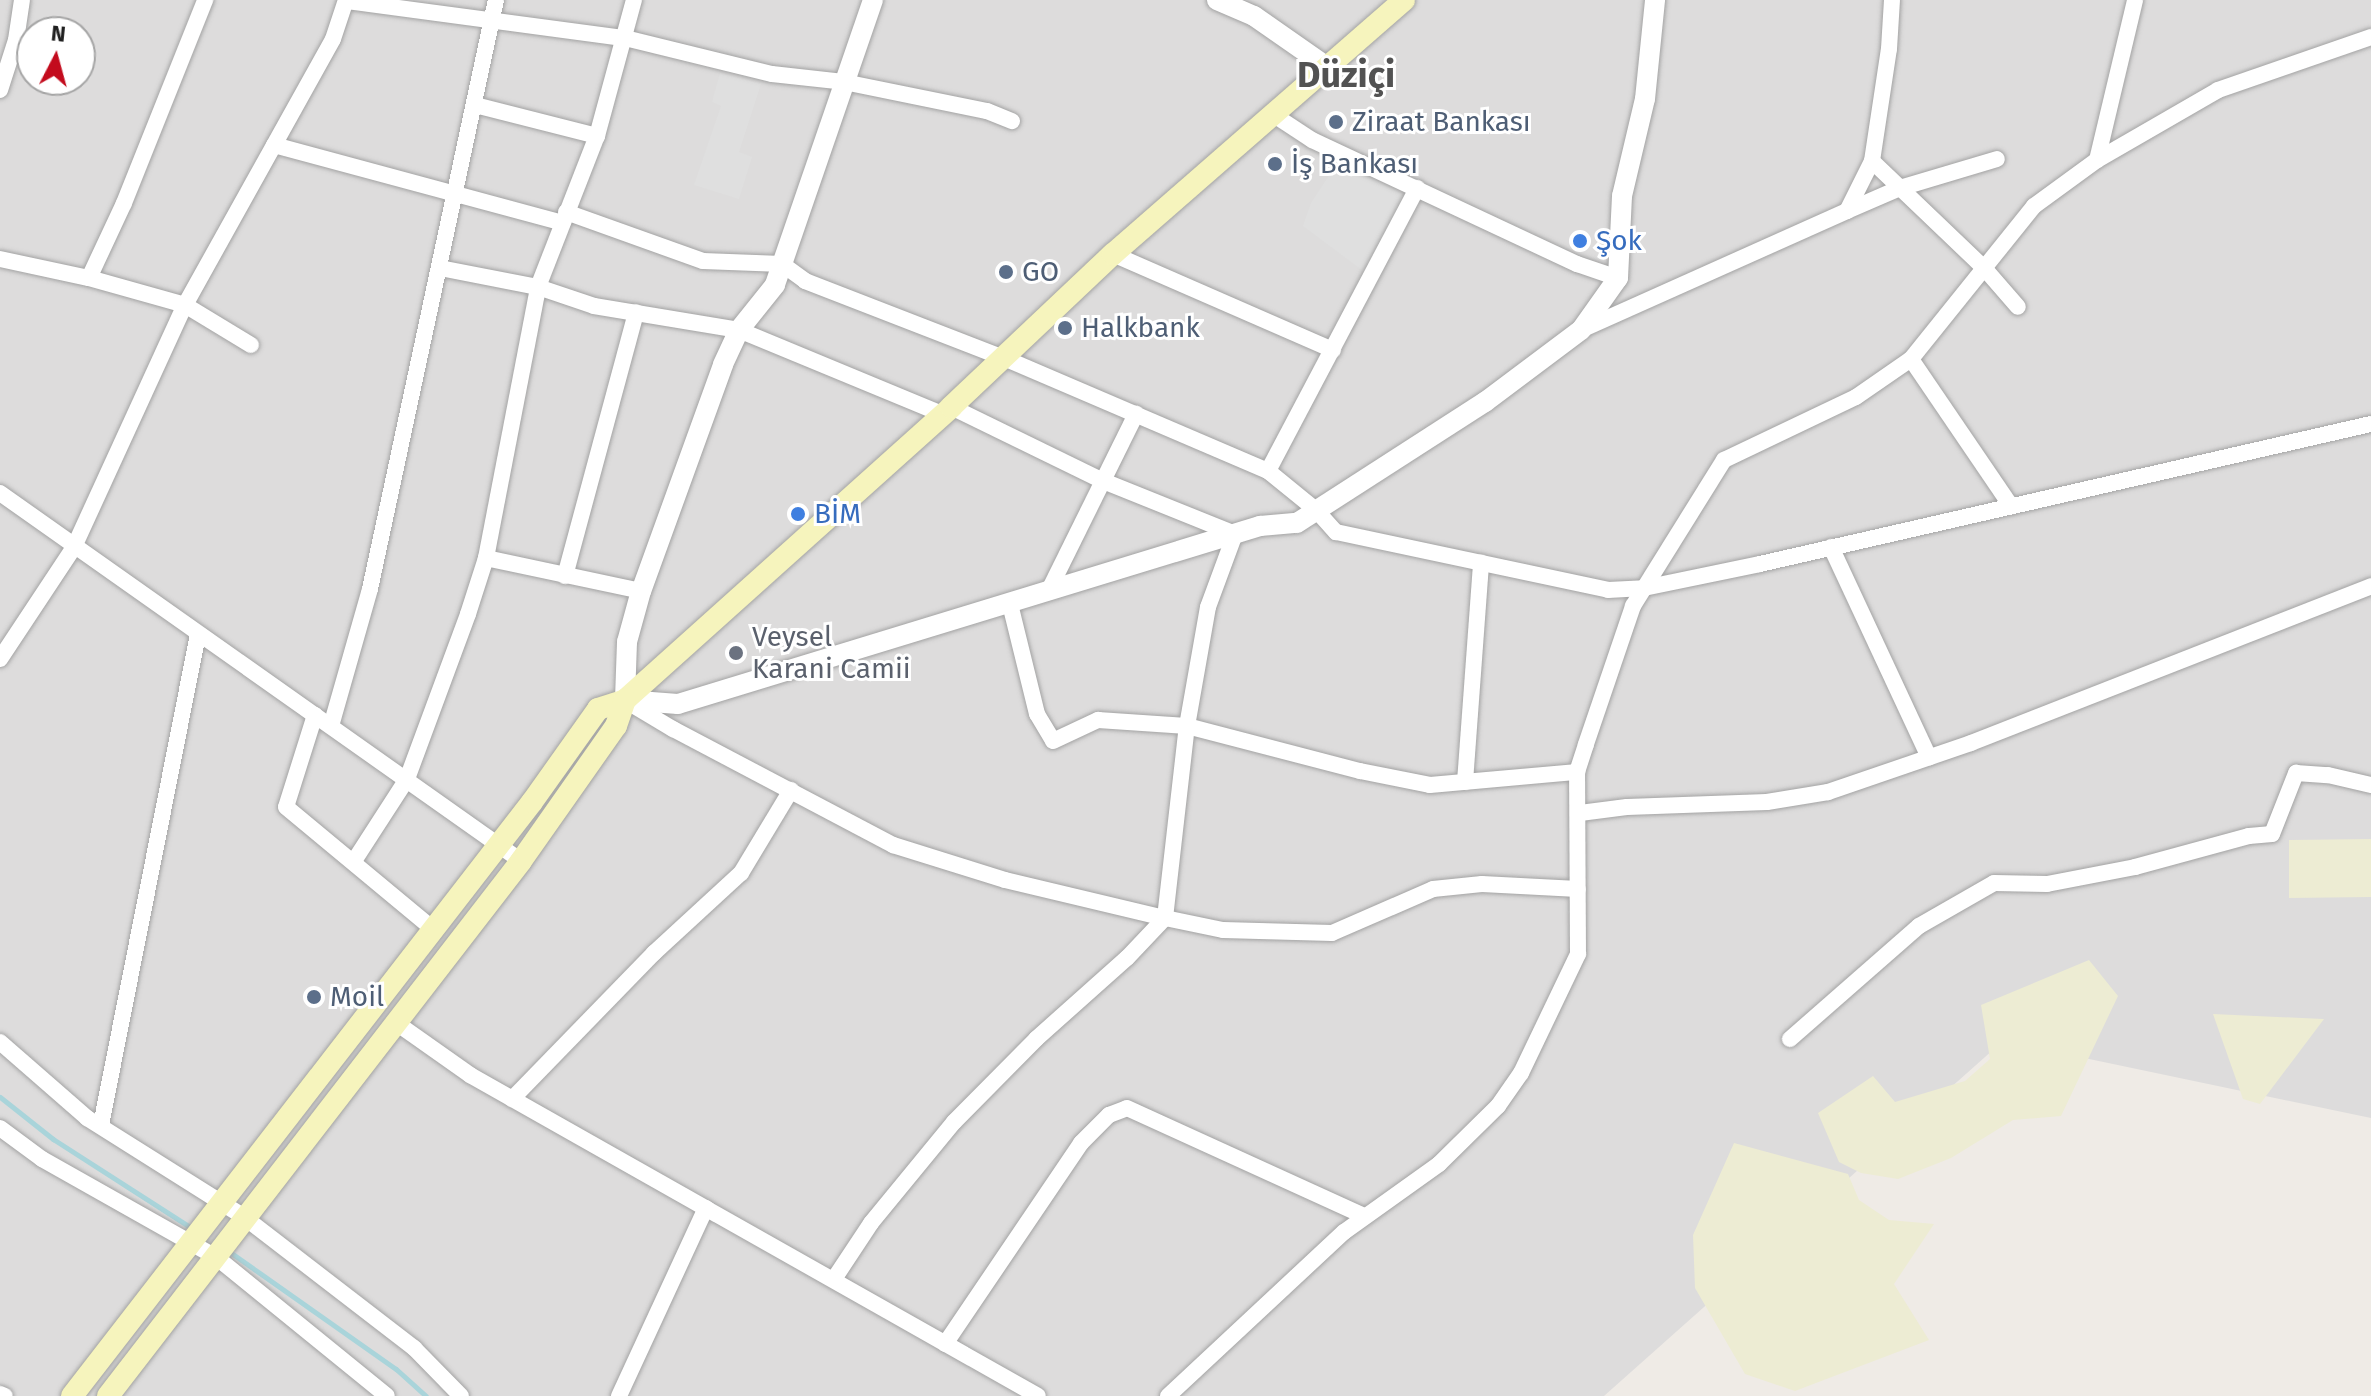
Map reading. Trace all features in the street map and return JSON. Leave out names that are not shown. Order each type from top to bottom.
[{"type":"main road","points":[[72,1396],[498,845],[598,709],[625,700],[1004,358],[1113,254],[1404,0]]},
{"type":"main road","points":[[108,1396],[521,861],[616,726],[625,700]]},
{"type":"street","points":[[0,90],[16,40],[22,0]]},
{"type":"street","points":[[89,278],[124,203],[205,0]]},
{"type":"street","points":[[0,659],[74,547],[185,305],[333,39],[346,0],[625,38],[772,74],[844,82],[987,111],[1012,121]]},
{"type":"street","points":[[331,726],[370,589],[496,0]]},
{"type":"street","points":[[354,861],[407,779],[486,558],[538,287],[597,136],[634,0]]},
{"type":"street","points":[[625,700],[627,642],[641,591],[739,330],[775,285],[873,0]]},
{"type":"street","points":[[1217,0],[1254,16],[1327,67]]},
{"type":"street","points":[[1581,330],[1618,278],[1622,196],[1645,99],[1655,0]]},
{"type":"street","points":[[1847,211],[1872,161],[1889,49],[1892,0]]},
{"type":"street","points":[[2097,160],[2135,0]]},
{"type":"street","points":[[1168,1396],[1364,1216],[1439,1164],[1498,1106],[1521,1073],[1578,954],[1580,813],[1577,772],[1633,606],[1724,460],[1856,397],[1911,359],[2034,206],[2097,160],[2218,90],[2371,37]]},
{"type":"street","points":[[475,105],[597,136]]},
{"type":"street","points":[[1274,115],[1312,140],[1577,264],[1618,278]]},
{"type":"street","points":[[274,145],[456,195],[565,218],[703,261],[782,264],[805,281],[1004,358],[1268,471],[1316,510],[1336,532],[1608,590],[1644,588],[2371,424]]},
{"type":"street","points":[[625,700],[678,704],[1260,526],[1297,523],[1485,402],[1581,330],[1900,188],[1997,159]]},
{"type":"street","points":[[1872,161],[1985,269],[2018,307]]},
{"type":"street","points":[[1268,471],[1417,188]]},
{"type":"street","points":[[1113,254],[1333,350]]},
{"type":"street","points":[[0,259],[89,278],[185,305],[251,345]]},
{"type":"street","points":[[440,268],[538,287],[594,306],[739,330],[946,410],[1101,480],[1235,534]]},
{"type":"street","points":[[565,576],[636,312]]},
{"type":"street","points":[[1911,359],[2011,506]]},
{"type":"street","points":[[1048,592],[1136,414]]},
{"type":"street","points":[[0,493],[521,861]]},
{"type":"street","points":[[834,1279],[871,1223],[954,1122],[1036,1039],[1127,958],[1165,918],[1187,726],[1208,607],[1235,534]]},
{"type":"street","points":[[1831,547],[1929,757]]},
{"type":"street","points":[[486,558],[641,591]]},
{"type":"street","points":[[1465,782],[1481,563]]},
{"type":"street","points":[[1580,813],[1627,807],[1767,802],[1828,792],[1929,757],[2371,586]]},
{"type":"street","points":[[1010,604],[1037,714],[1053,741],[1098,720],[1187,726],[1360,771],[1430,785],[1577,772]]},
{"type":"street","points":[[101,1125],[198,634]]},
{"type":"street","points":[[625,700],[673,729],[893,845],[1005,880],[1223,930],[1332,933],[1433,889],[1482,884],[1578,889]]},
{"type":"street","points":[[315,715],[286,807],[433,929]]},
{"type":"street","points":[[1790,1039],[1919,926],[1994,883],[2047,884],[2135,867],[2249,836],[2272,834],[2296,773],[2328,775],[2371,785]]},
{"type":"street","points":[[512,1099],[654,953],[741,873],[791,790]]},
{"type":"street","points":[[395,1022],[470,1075],[1038,1396]]},
{"type":"street","points":[[0,1042],[87,1118],[101,1125],[216,1211],[228,1240],[387,1396]]},
{"type":"street","points":[[945,1344],[1081,1143],[1109,1115],[1127,1108],[1364,1216]]},
{"type":"street","points":[[0,1128],[42,1159],[194,1241],[228,1240],[414,1348],[461,1396]]},
{"type":"street","points":[[619,1396],[706,1208]]},
{"type":"shaded area","points":[[0,0],[2371,0],[2371,1118],[2003,1041],[1604,1396],[0,1396]]},
{"type":"shaded area","points":[[720,73],[761,84],[739,152],[752,157],[739,199],[694,185],[721,106],[712,102]]},
{"type":"shaded area","points":[[1338,162],[1406,195],[1366,273],[1303,226],[1311,203]]},
{"type":"green space","points":[[2371,839],[2371,897],[2289,898],[2289,840]]},
{"type":"green space","points":[[2089,960],[2118,996],[2061,1116],[2013,1120],[1951,1158],[1898,1179],[1861,1173],[1839,1162],[1818,1113],[1873,1076],[1895,1102],[1965,1081],[1990,1059],[1981,1005]]},
{"type":"green space","points":[[2213,1014],[2324,1019],[2260,1104],[2243,1099]]},
{"type":"green space","points":[[1734,1143],[1848,1174],[1859,1200],[1889,1220],[1934,1224],[1894,1284],[1929,1340],[1795,1391],[1745,1374],[1695,1288],[1693,1235]]},
{"type":"waterway","points":[[0,1097],[53,1139],[195,1230]]},
{"type":"waterway","points":[[227,1250],[396,1369],[426,1396]]},
{"type":"place","name":"Ziraat Bankası","points":[[1336,122]]},
{"type":"place","name":"İş Bankası","points":[[1275,164]]},
{"type":"place","name":"Şok","points":[[1580,241]]},
{"type":"place","name":"GO","points":[[1006,272]]},
{"type":"place","name":"Halkbank","points":[[1065,328]]},
{"type":"place","name":"BİM","points":[[798,514]]},
{"type":"place","name":"Veysel Karani Camii","points":[[736,653]]},
{"type":"place","name":"Moil","points":[[314,997]]},
{"type":"district","name":"Düziçi","points":[[1346,76]]}]
